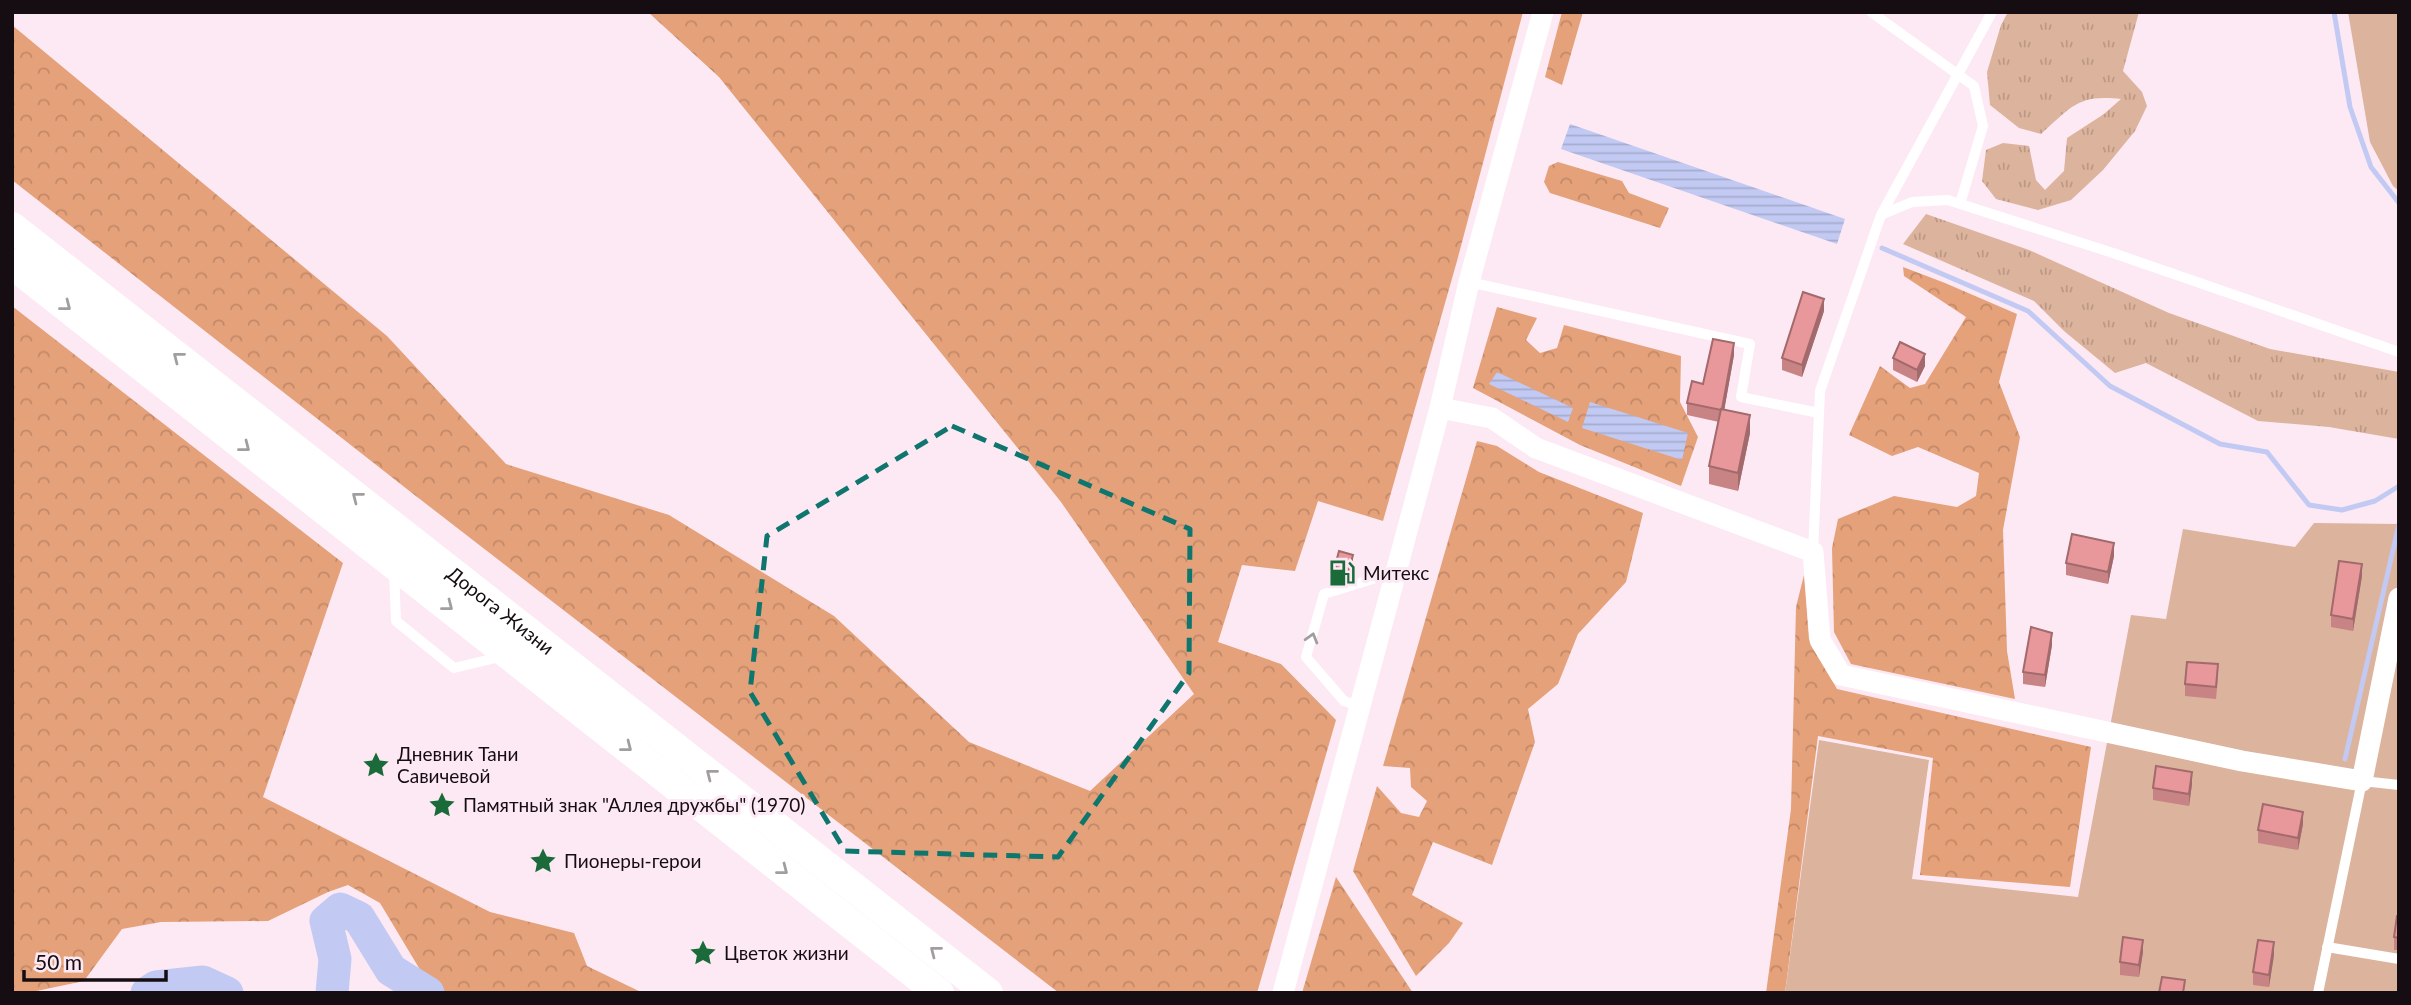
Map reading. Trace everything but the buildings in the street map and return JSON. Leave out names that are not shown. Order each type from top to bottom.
[{"type":"main road","name":"Дорога Жизни","points":[[12,227],[988,993]]},
{"type":"main road","name":"Дорога Жизни","points":[[12,264],[939,993]]},
{"type":"street","points":[[1283,993],[1440,408],[1469,282],[1543,12]]},
{"type":"street","points":[[1440,408],[1492,418],[1536,448],[1813,552],[1820,640],[1841,675],[2242,761],[2362,781],[2399,598]]},
{"type":"lane","points":[[1871,12],[1974,86],[1983,126],[1960,204]]},
{"type":"lane","points":[[1813,552],[1820,391],[1881,215],[1992,12]]},
{"type":"lane","points":[[1881,215],[1912,202],[1948,200],[2113,253],[2399,352]]},
{"type":"lane","points":[[1469,282],[1750,344],[1741,397],[1819,413]]},
{"type":"lane","points":[[394,564],[396,621],[454,668],[510,655]]},
{"type":"lane","points":[[1359,706],[1345,701],[1306,657],[1324,594],[1379,577],[1392,581]]},
{"type":"lane","points":[[2318,993],[2362,781],[2399,785]]},
{"type":"lane","points":[[2328,947],[2399,959]]},
{"type":"highlighted area","points":[[952,426],[1190,529],[1189,673],[1058,857],[845,851],[750,692],[767,536]]},
{"type":"green space","points":[[648,12],[1523,12],[1457,261],[1383,521],[1318,501],[1295,571],[1242,565],[1218,642],[1281,664],[1336,720],[1257,993],[1059,993],[12,180],[12,25],[387,336],[506,464],[669,515],[834,616],[969,742],[1090,791],[1194,694],[1061,502],[719,77]]},
{"type":"green space","points":[[1562,12],[1583,12],[1562,85],[1545,77]]},
{"type":"green space","points":[[2008,12],[2139,12],[2123,71],[2142,92],[2147,106],[2135,131],[2103,170],[2071,200],[2038,210],[1996,199],[1982,181],[1986,150],[2003,143],[2029,146],[2036,180],[2045,190],[2064,171],[2067,138],[2104,114],[2121,99],[2095,99],[2076,104],[2041,134],[2019,128],[1990,105],[1987,72],[2001,25]]},
{"type":"green space","points":[[2348,12],[2399,12],[2399,191],[2393,186],[2370,142]]},
{"type":"green space","points":[[1558,162],[1622,181],[1629,193],[1669,208],[1660,228],[1550,193],[1544,182],[1549,166]]},
{"type":"green space","points":[[1926,214],[2029,250],[2169,313],[2270,349],[2399,372],[2399,439],[2329,427],[2258,421],[2146,363],[2115,373],[2064,331],[2034,301],[1903,244]]},
{"type":"green space","points":[[1903,267],[2017,314],[1999,382],[2020,437],[2003,530],[2007,651],[2015,699],[1851,664],[1834,632],[1832,548],[1838,519],[1894,496],[1957,507],[1976,496],[1979,473],[1918,447],[1892,456],[1849,435],[1880,366],[1910,388],[1925,384],[1966,317],[1904,276]]},
{"type":"green space","points":[[12,306],[343,563],[263,797],[490,912],[574,933],[587,966],[643,993],[409,993],[419,968],[380,903],[348,885],[268,921],[161,922],[122,929],[84,981],[27,993],[12,993]]},
{"type":"green space","points":[[1497,307],[1537,318],[1526,340],[1540,353],[1557,348],[1564,325],[1681,356],[1680,402],[1698,437],[1681,486],[1580,445],[1473,388]]},
{"type":"green space","points":[[1477,441],[1497,446],[1539,472],[1643,513],[1626,582],[1578,634],[1558,684],[1528,709],[1535,742],[1492,865],[1433,842],[1412,895],[1463,923],[1449,943],[1416,976],[1353,871],[1377,786],[1401,813],[1419,817],[1427,801],[1411,787],[1410,768],[1383,766]]},
{"type":"green space","points":[[2314,523],[2399,524],[2399,993],[1785,993],[1819,740],[1929,760],[1912,879],[2078,897],[2131,615],[2166,619],[2183,529],[2295,547]]},
{"type":"green space","points":[[1804,575],[1809,639],[1837,689],[2091,747],[2070,887],[1920,875],[1933,758],[1818,736],[1785,993],[1766,993],[1791,809],[1796,607]]},
{"type":"green space","points":[[1336,877],[1413,993],[1302,993]]},
{"type":"water","points":[[1570,124],[1845,219],[1837,244],[1561,149]]},
{"type":"water","points":[[1497,372],[1573,408],[1568,422],[1489,384]]},
{"type":"water","points":[[1590,402],[1688,433],[1682,460],[1582,428]]},
{"type":"waterway","points":[[2334,12],[2350,107],[2371,167],[2399,203]]},
{"type":"waterway","points":[[1882,248],[2028,311],[2110,386],[2220,444],[2267,452],[2309,505],[2342,510],[2375,501],[2399,486]]},
{"type":"waterway","points":[[2345,759],[2399,524]]},
{"type":"waterway","points":[[332,993],[335,959],[326,921],[340,909],[359,918],[391,970],[428,993]]},
{"type":"waterway","points":[[147,993],[156,987],[203,982],[227,993]]},
{"type":"place","name":"Митекс","points":[[1342,573]]},
{"type":"place","name":"Дневник Тани Савичевой","points":[[376,765]]},
{"type":"place","name":"Памятный знак \"Аллея дружбы\" (1970)","points":[[442,805]]},
{"type":"place","name":"Пионеры-герои","points":[[543,861]]},
{"type":"place","name":"Цветок жизни","points":[[703,953]]}]
